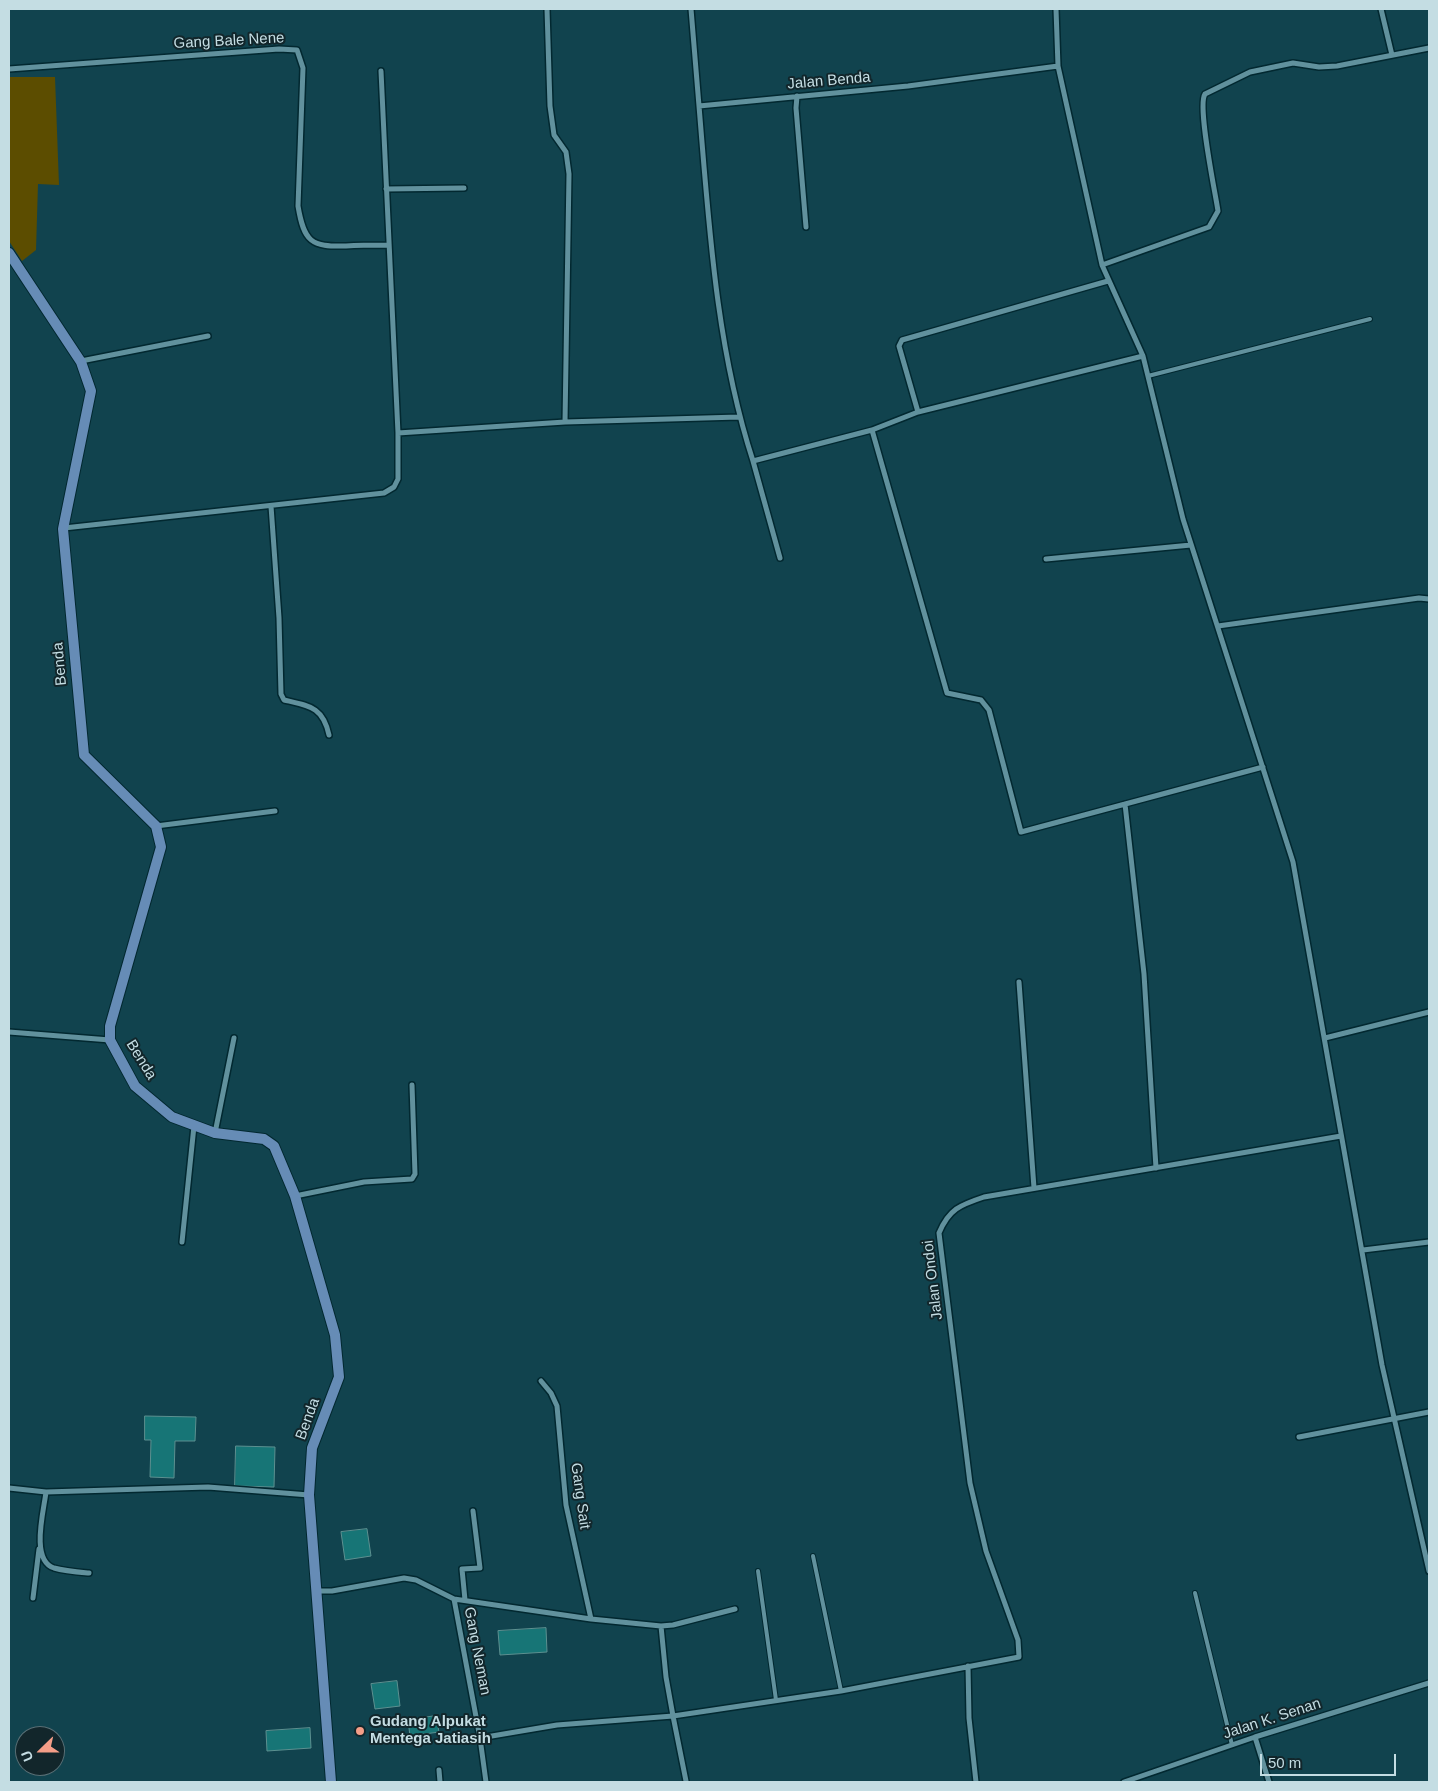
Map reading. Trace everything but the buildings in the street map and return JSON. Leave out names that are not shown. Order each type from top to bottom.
[{"type":"street","points":[[547,9],[550,106],[554,135],[566,152],[569,174],[565,422]]},
{"type":"street","points":[[691,9],[710,236],[730,380],[738,417],[753,461],[780,558]]},
{"type":"street","points":[[1056,9],[1058,66],[1102,265],[1143,356],[1191,545],[1294,862],[1341,1136],[1394,1420],[1429,1571]]},
{"type":"street","points":[[1381,9],[1392,55]]},
{"type":"street","points":[[1102,265],[1209,227],[1214,220],[1218,211],[1204,121],[1202,98],[1205,94],[1250,72],[1293,63],[1319,67],[1429,48]]},
{"type":"street","name":"Gang Bale Nene","points":[[9,69],[280,49],[297,50],[303,68],[298,206],[301,225],[308,237],[321,247],[389,245]]},
{"type":"street","name":"Jalan Benda","points":[[699,106],[908,86],[1058,66]]},
{"type":"street","points":[[63,528],[384,493],[394,487],[398,479],[398,433],[381,71]]},
{"type":"street","points":[[797,96],[796,108],[806,227]]},
{"type":"street","points":[[386,189],[464,188]]},
{"type":"street","name":"Benda","points":[[9,253],[81,362],[91,391],[63,528],[84,755],[156,826],[161,846],[110,1026],[110,1040],[135,1086],[172,1118],[215,1132],[264,1139],[274,1146],[295,1196],[335,1336],[339,1377],[312,1448],[308,1495],[331,1782]]},
{"type":"street","points":[[918,412],[899,346],[902,340],[1108,281]]},
{"type":"street","points":[[81,362],[208,336]]},
{"type":"street","points":[[753,461],[872,430],[918,412],[1143,356]]},
{"type":"street","points":[[398,433],[565,422],[738,417]]},
{"type":"street","points":[[872,430],[947,693],[981,700],[989,710],[1021,832],[1263,766]]},
{"type":"street","points":[[271,506],[279,618],[281,694],[284,700],[308,706],[318,711],[326,724],[329,736]]},
{"type":"street","points":[[1046,559],[1191,545]]},
{"type":"street","points":[[1218,626],[1418,598],[1429,599]]},
{"type":"street","points":[[1125,804],[1144,974],[1156,1168]]},
{"type":"street","points":[[156,826],[275,811]]},
{"type":"street","points":[[1019,982],[1034,1188]]},
{"type":"street","points":[[1325,1038],[1429,1012]]},
{"type":"street","points":[[9,1032],[110,1040]]},
{"type":"street","points":[[215,1132],[234,1038]]},
{"type":"street","points":[[295,1196],[364,1182],[412,1179],[415,1174],[412,1085]]},
{"type":"street","points":[[182,1242],[194,1126]]},
{"type":"street","name":"Jalan Ondoi","points":[[968,1666],[1019,1657],[1018,1640],[986,1551],[970,1483],[940,1233],[946,1216],[964,1203],[984,1197],[1341,1136]]},
{"type":"street","points":[[1363,1250],[1429,1242]]},
{"type":"street","name":"Gang Sait","points":[[541,1381],[551,1393],[556,1406],[566,1505],[591,1619]]},
{"type":"street","points":[[1300,1437],[1429,1412]]},
{"type":"street","points":[[9,1488],[46,1492],[208,1488],[308,1495]]},
{"type":"street","points":[[33,1598],[46,1492]]},
{"type":"street","points":[[466,1600],[462,1569],[480,1568],[473,1511]]},
{"type":"street","points":[[40,1546],[43,1559],[53,1568],[88,1573]]},
{"type":"street","points":[[316,1591],[332,1591],[404,1578],[416,1580],[454,1599],[591,1619],[661,1626],[673,1625],[735,1608]]},
{"type":"street","name":"Gang Neman","points":[[454,1599],[480,1738],[486,1782]]},
{"type":"street","points":[[661,1626],[666,1677],[686,1781]]},
{"type":"street","points":[[480,1738],[557,1725],[673,1716],[841,1691],[968,1666],[969,1718],[976,1782]]},
{"type":"street","name":"Jalan K. Senan","points":[[1124,1782],[1255,1737],[1429,1683]]},
{"type":"street","points":[[1255,1737],[1269,1782]]},
{"type":"street","points":[[438,1770],[440,1782]]},
{"type":"lane","points":[[1148,376],[1370,320]]},
{"type":"lane","points":[[813,1556],[841,1691]]},
{"type":"lane","points":[[758,1571],[776,1700]]},
{"type":"lane","points":[[1195,1593],[1232,1745]]},
{"type":"shaded area","points":[[9,77],[55,77],[59,185],[38,184],[36,250],[22,261],[9,241]]},
{"type":"place","name":"Gudang Alpukat Mentega Jatiasih","points":[[360,1731]]}]
